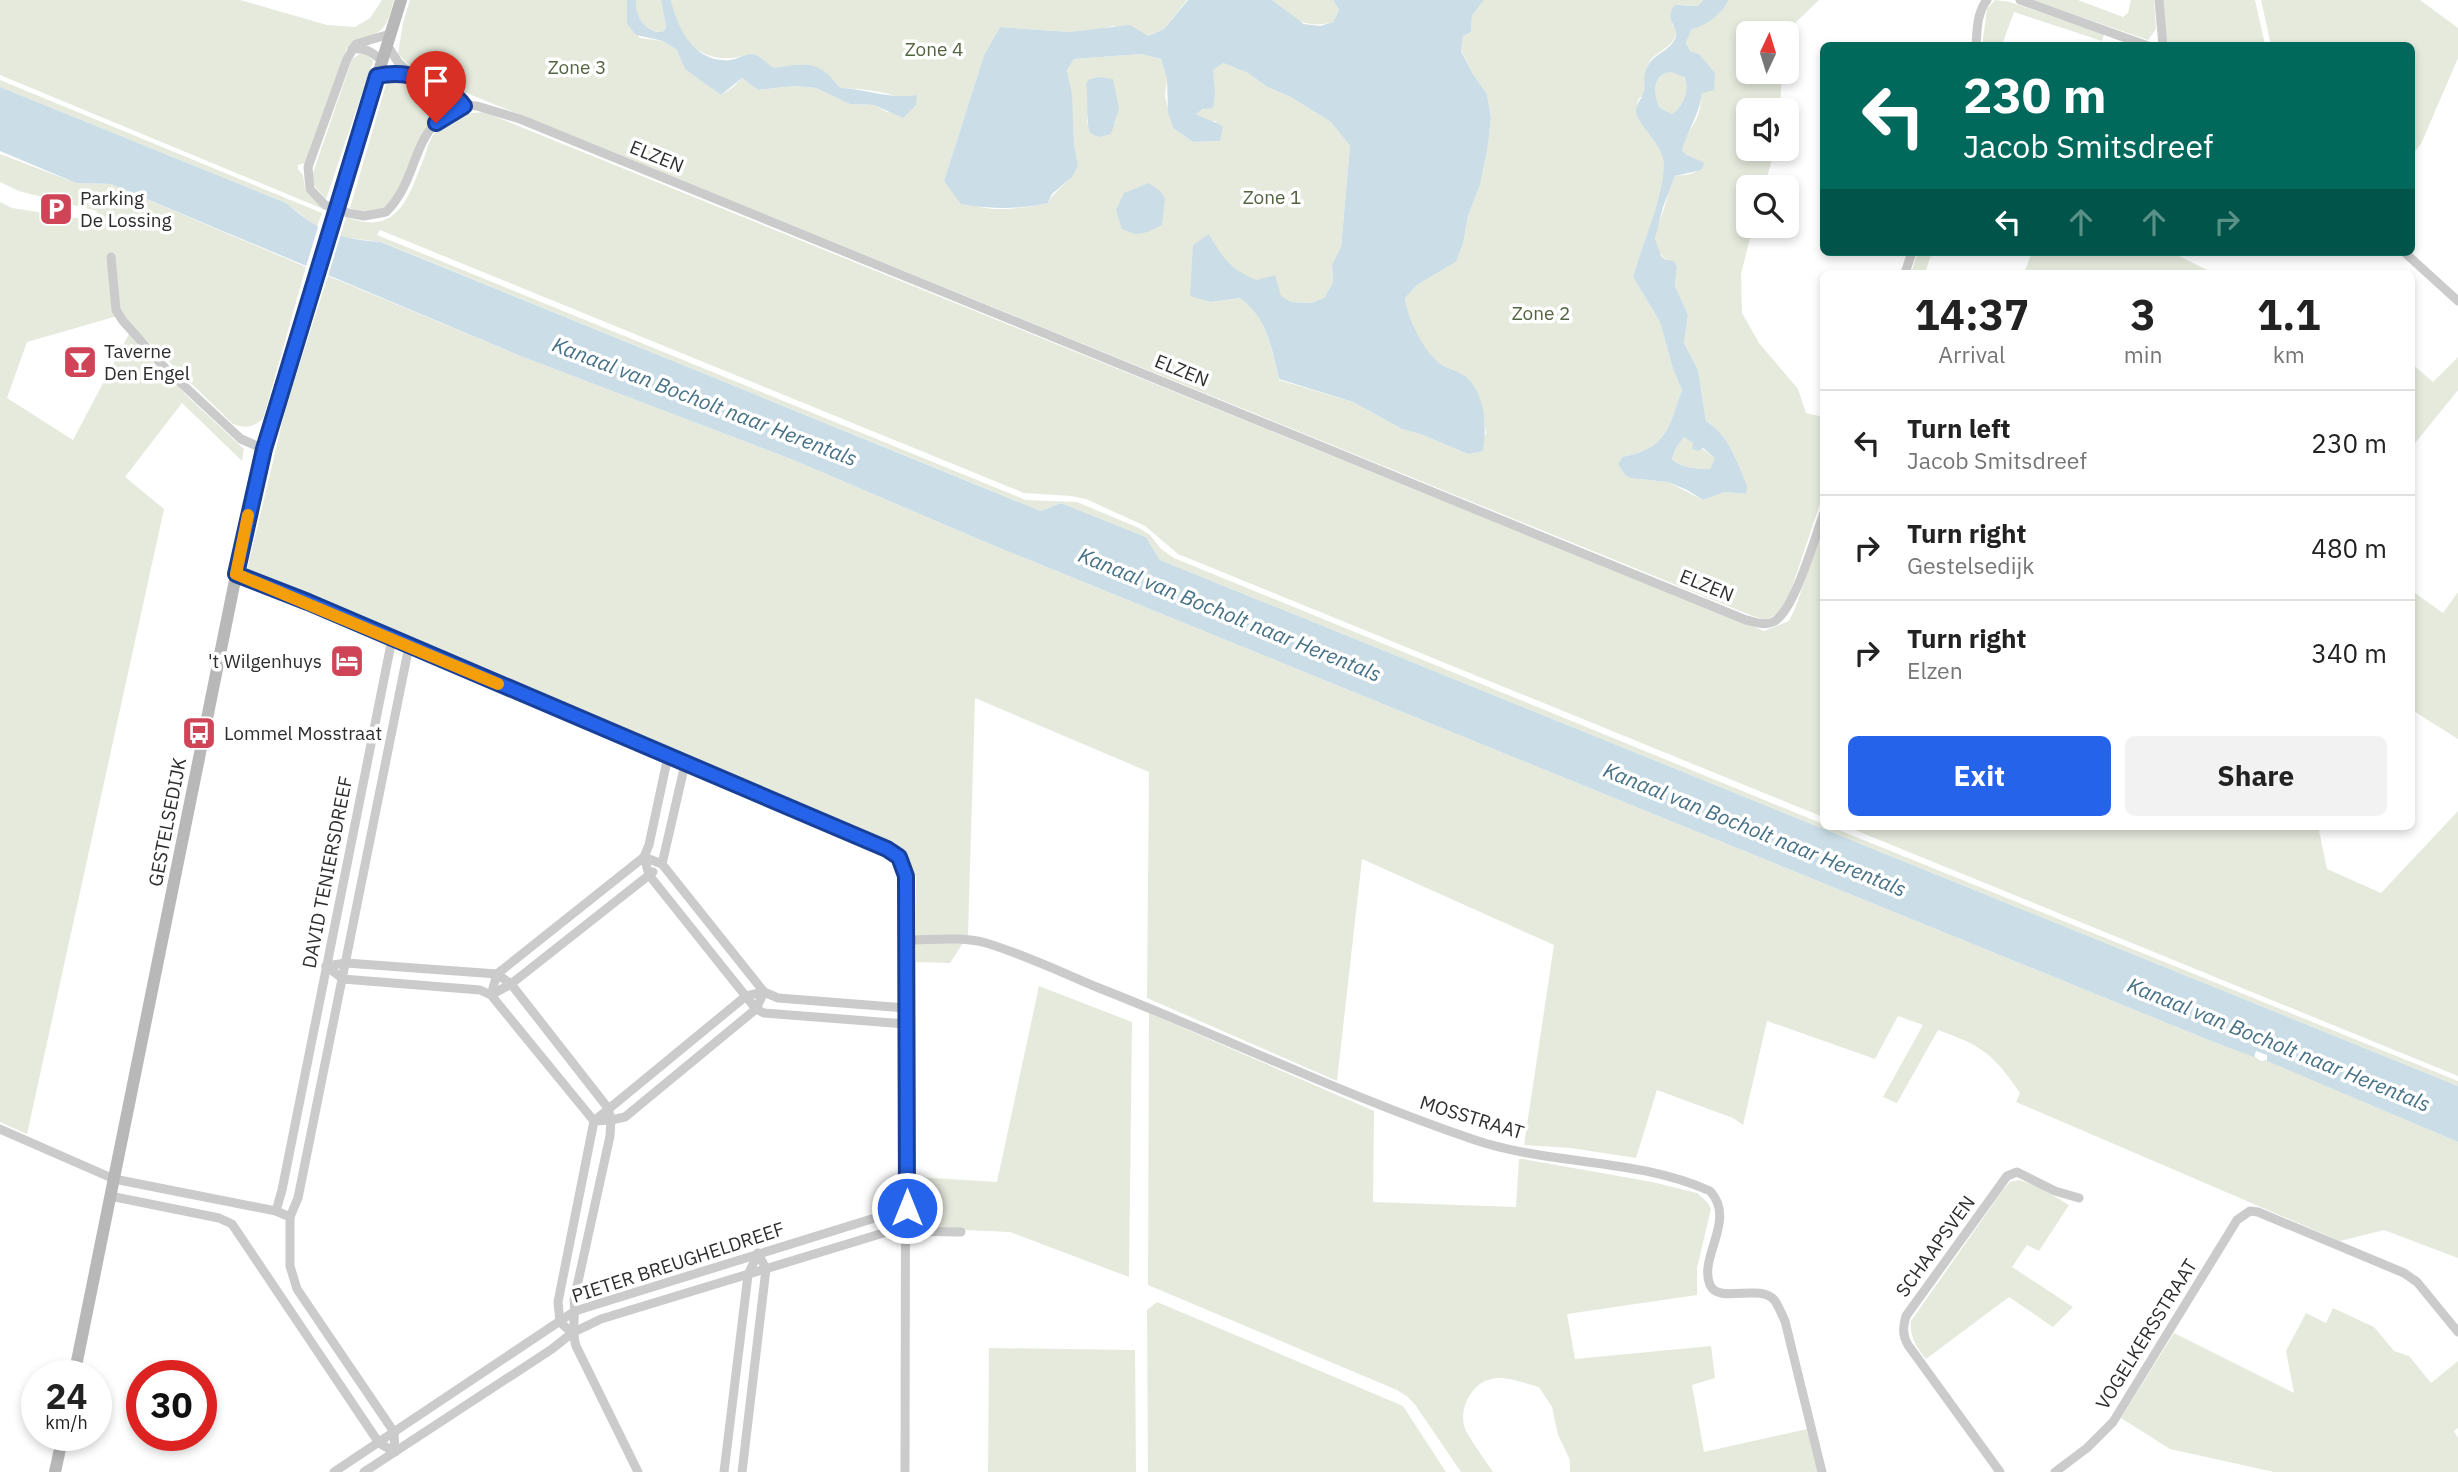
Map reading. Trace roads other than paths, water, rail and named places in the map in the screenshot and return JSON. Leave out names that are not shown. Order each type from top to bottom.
[{"type":"main road","name":"GESTELSEDIJK","points":[[77,1360],[236,574],[264,449],[401,0]]},
{"type":"main road","points":[[55,1472],[59,1451]]},
{"type":"street","points":[[1976,42],[1982,6],[1987,0]]},
{"type":"street","points":[[2020,0],[2137,42]]},
{"type":"street","points":[[2159,0],[2163,42]]},
{"type":"street","points":[[388,39],[365,40],[352,49],[308,167],[310,189],[325,205],[365,216],[386,212],[403,192],[430,130],[446,116],[464,106]]},
{"type":"street","name":"ELZEN","points":[[388,39],[398,62],[413,75],[456,95],[464,106],[477,106],[520,119],[1746,620],[1762,624],[1772,623],[1780,618],[1794,595],[1820,524]]},
{"type":"street","points":[[352,49],[364,48],[382,61]]},
{"type":"street","name":"ELZEN","points":[[377,76],[396,73],[413,75]]},
{"type":"street","points":[[2408,256],[2458,301]]},
{"type":"street","points":[[111,257],[116,310],[123,321],[167,370],[241,439],[264,449]]},
{"type":"street","points":[[236,574],[887,849],[899,857],[906,876],[905,1472]]},
{"type":"street","name":"DAVID TENIERSDREEF","points":[[276,1211],[392,639]]},
{"type":"street","name":"DAVID TENIERSDREEF","points":[[298,1289],[290,1266],[290,1217],[298,1198],[409,646]]},
{"type":"street","points":[[491,995],[497,974],[644,857],[668,756]]},
{"type":"street","points":[[491,995],[511,985],[662,864],[685,764]]},
{"type":"street","points":[[644,857],[662,864],[764,992],[778,998],[906,1007]]},
{"type":"street","points":[[644,857],[649,874],[756,1009],[764,1013],[906,1024]]},
{"type":"street","name":"MOSSTRAAT","points":[[906,940],[986,943],[1396,1111],[1474,1140],[1512,1149],[1627,1166],[1710,1191],[1716,1198],[1720,1212],[1710,1265],[1710,1284],[1714,1290],[1723,1293],[1757,1293],[1775,1301],[1785,1321],[1822,1472]]},
{"type":"street","points":[[326,966],[346,962],[497,974],[511,985],[608,1108],[611,1121],[574,1300],[572,1333],[638,1472]]},
{"type":"street","points":[[326,966],[343,979],[480,990],[491,995],[594,1121]]},
{"type":"street","points":[[572,1333],[561,1322],[558,1301],[594,1121],[746,996],[764,992]]},
{"type":"street","points":[[594,1121],[611,1121],[625,1117],[756,1009],[764,992]]},
{"type":"street","points":[[298,1112],[314,1115]]},
{"type":"street","points":[[0,1129],[114,1179],[276,1211],[290,1217]]},
{"type":"street","name":"SCHAAPSVEN","points":[[2000,1472],[1908,1345],[1903,1334],[1906,1316],[2007,1176],[2017,1172],[2055,1191],[2079,1198]]},
{"type":"street","points":[[110,1196],[225,1220],[239,1233],[379,1443],[395,1452]]},
{"type":"street","points":[[225,1220],[229,1202]]},
{"type":"street","name":"PIETER BREUGHELDREEF","points":[[334,1472],[575,1311],[907,1208]]},
{"type":"street","name":"VOGELKERSSTRAAT","points":[[2055,1472],[2100,1436],[2113,1422],[2237,1220],[2250,1211],[2404,1273],[2417,1282],[2458,1332]]},
{"type":"street","name":"PIETER BREUGHELDREEF","points":[[364,1472],[552,1349],[572,1333],[601,1319],[890,1231],[961,1232]]},
{"type":"street","points":[[742,1472],[766,1269],[758,1253]]},
{"type":"street","points":[[724,1472],[748,1275],[758,1253]]},
{"type":"street","points":[[283,1298],[298,1289],[394,1433],[395,1452]]},
{"type":"water","points":[[627,0],[636,0],[637,12],[646,27],[663,32],[666,27],[661,0],[671,0],[678,22],[689,42],[706,56],[730,60],[753,54],[774,68],[813,66],[827,74],[841,88],[898,96],[917,95],[916,105],[903,118],[874,105],[850,104],[816,88],[794,86],[758,90],[742,78],[721,95],[685,69],[677,50],[663,41],[636,35],[627,24]]},
{"type":"water","points":[[1188,0],[1272,0],[1304,24],[1320,26],[1333,22],[1339,10],[1333,0],[1484,0],[1472,16],[1471,32],[1463,36],[1461,51],[1487,94],[1491,117],[1480,185],[1468,216],[1463,244],[1456,262],[1417,285],[1405,298],[1413,325],[1435,360],[1462,374],[1476,389],[1483,409],[1483,451],[1468,454],[1402,429],[1353,402],[1279,379],[1263,324],[1249,306],[1240,298],[1211,302],[1190,296],[1193,245],[1209,234],[1234,268],[1257,280],[1275,275],[1281,296],[1291,302],[1311,303],[1324,298],[1333,282],[1332,264],[1341,247],[1350,146],[1331,122],[1289,96],[1267,87],[1248,73],[1223,63],[1213,70],[1213,108],[1203,109],[1196,114],[1223,127],[1220,141],[1193,142],[1173,128],[1168,112],[1167,79],[1161,59],[1141,54],[1074,59],[1067,70],[1072,95],[1074,144],[1078,166],[1072,177],[1052,194],[1048,203],[1005,208],[961,204],[944,181],[984,55],[1000,27],[1070,32],[1130,25],[1148,36],[1164,29]]},
{"type":"water","points":[[1703,0],[1729,0],[1714,18],[1692,29],[1686,43],[1690,51],[1699,54],[1715,73],[1714,90],[1702,93],[1682,150],[1705,163],[1701,170],[1675,176],[1655,239],[1661,256],[1674,261],[1677,267],[1675,286],[1688,315],[1684,343],[1698,370],[1706,421],[1727,442],[1747,486],[1746,494],[1725,492],[1703,500],[1668,482],[1630,478],[1618,464],[1622,457],[1658,442],[1669,426],[1682,390],[1660,322],[1633,277],[1656,209],[1664,168],[1661,153],[1640,122],[1636,109],[1644,91],[1648,65],[1675,39],[1676,30],[1670,15],[1675,5],[1698,6]],"holes":[[[1671,72],[1684,77],[1686,82],[1683,102],[1672,114],[1660,108],[1655,91],[1660,76]],[[1684,437],[1693,443],[1692,449],[1698,451],[1703,448],[1715,458],[1710,469],[1684,466],[1672,459]]]},
{"type":"water","points":[[1090,79],[1113,79],[1119,109],[1111,134],[1099,137],[1090,133],[1086,83]]},
{"type":"water","name":"Kanaal van Bocholt naar Herentals","points":[[0,87],[286,203],[310,221],[340,236],[381,242],[1041,511],[1061,503],[1146,537],[1160,560],[1820,827],[1820,830],[1826,830],[2458,1086],[2458,1142],[2267,1061],[2267,1055],[2256,1051],[2254,1057],[2216,1043],[990,544],[791,459],[523,357],[111,184],[76,183],[0,151]]},
{"type":"water","points":[[1149,183],[1165,198],[1162,225],[1139,234],[1122,229],[1116,210],[1124,193]]},
{"type":"place","name":"Parking De Lossing","points":[[56,209]]},
{"type":"place","name":"Taverne Den Engel","points":[[80,362]]},
{"type":"place","name":"'t Wilgenhuys","points":[[347,661]]},
{"type":"place","name":"Lommel Mosstraat","points":[[199,733]]},
{"type":"park label","name":"Zone 4","points":[[934,49]]},
{"type":"park label","name":"Zone 3","points":[[577,67]]},
{"type":"park label","name":"Zone 1","points":[[1272,197]]},
{"type":"park label","name":"Zone 2","points":[[1541,313]]}]
